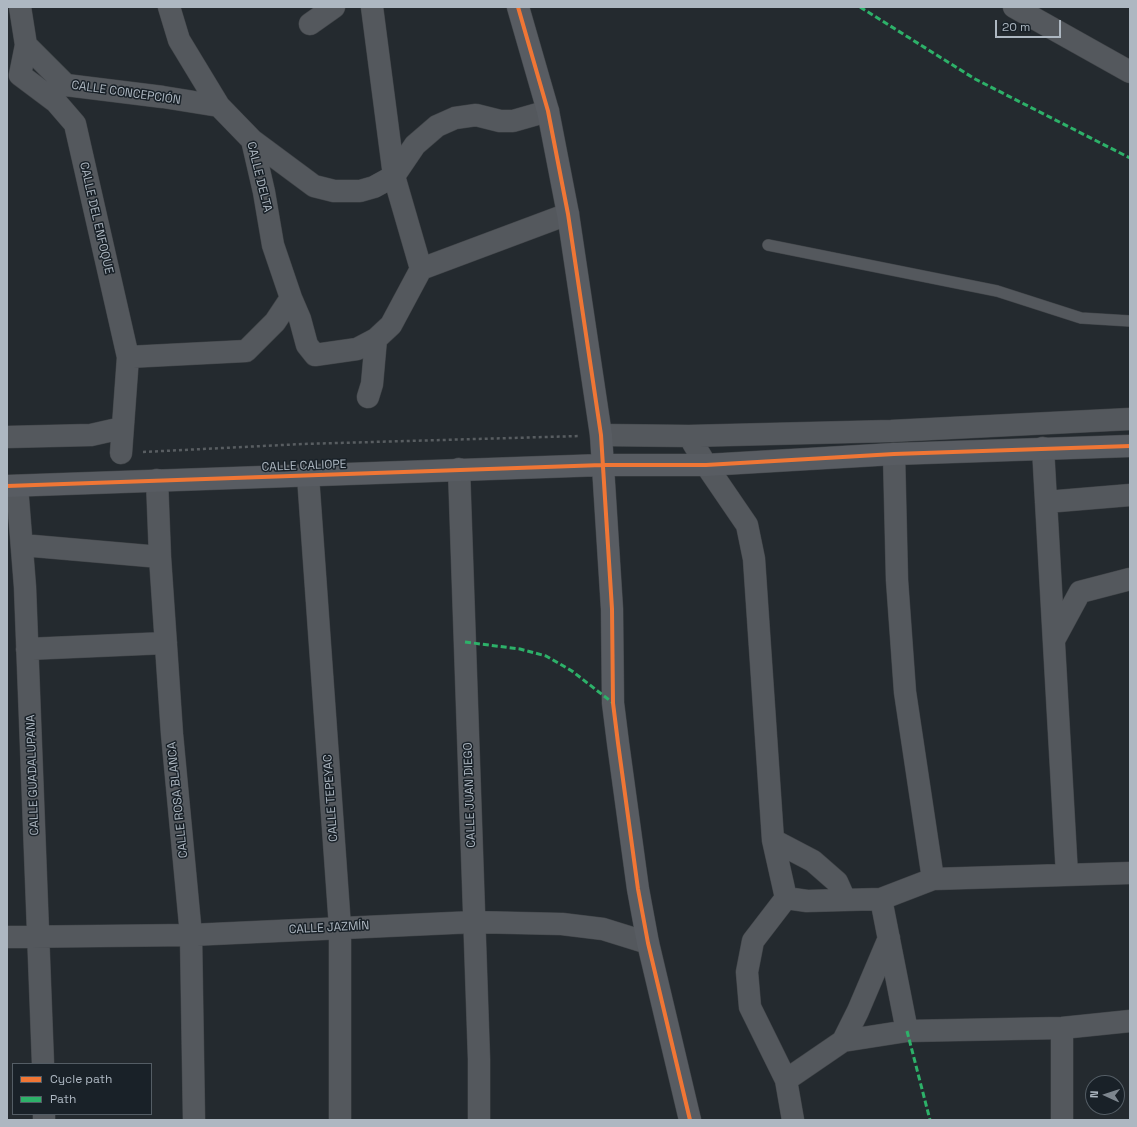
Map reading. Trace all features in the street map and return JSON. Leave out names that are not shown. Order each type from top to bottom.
[{"type":"street","name":"CALLE DEL ENFOQUE","points":[[20,7],[26,45],[13,79],[56,102],[75,124],[128,357],[121,453]]},
{"type":"street","name":"CALLE DELTA","points":[[169,7],[180,40],[219,106],[252,140],[264,192],[273,245],[291,298],[300,319],[307,345],[315,355],[357,349],[376,339]]},
{"type":"street","points":[[310,24],[334,7]]},
{"type":"street","points":[[372,7],[394,176],[421,269]]},
{"type":"street","points":[[518,7],[548,111],[568,214],[601,435],[612,609],[613,703],[638,889],[648,943],[690,1120]]},
{"type":"street","points":[[1014,7],[1130,72]]},
{"type":"street","name":"CALLE CONCEPCIÓN","points":[[26,45],[66,85],[163,97],[219,106]]},
{"type":"street","points":[[252,140],[314,186],[334,191],[360,191],[374,187],[394,176],[415,145],[437,126],[455,118],[476,115],[513,121],[548,111]]},
{"type":"street","points":[[368,397],[372,384],[376,339],[391,325],[421,269],[568,214]]},
{"type":"street","points":[[128,357],[246,351],[275,322],[291,298]]},
{"type":"street","points":[[601,435],[689,436],[891,431],[1130,419]]},
{"type":"street","points":[[7,437],[91,436],[122,428]]},
{"type":"street","points":[[689,436],[706,465],[747,525],[754,560],[773,840],[786,898]]},
{"type":"street","name":"CALLE CALIOPE","points":[[12,486],[602,465],[706,465],[894,454],[1130,446]]},
{"type":"street","points":[[1043,448],[1067,875]]},
{"type":"street","points":[[894,454],[897,580],[905,692],[933,879]]},
{"type":"street","name":"CALLE JUAN DIEGO","points":[[459,470],[479,1120]]},
{"type":"street","name":"CALLE TEPEYAC","points":[[308,476],[340,927],[340,1120]]},
{"type":"street","name":"CALLE ROSA BLANCA","points":[[157,480],[160,557],[172,734],[191,935],[194,1120]]},
{"type":"street","name":"CALLE GUADALUPANA","points":[[12,486],[22,545],[43,1063]]},
{"type":"street","points":[[1046,502],[1130,495]]},
{"type":"street","points":[[22,545],[160,557]]},
{"type":"street","points":[[1054,640],[1080,592],[1130,579]]},
{"type":"street","points":[[27,649],[166,644]]},
{"type":"street","points":[[773,840],[813,861],[837,882],[845,900]]},
{"type":"street","points":[[786,898],[807,901],[882,899],[933,879],[1130,873]]},
{"type":"street","points":[[786,898],[753,941],[747,972],[750,1008],[786,1080],[793,1120]]},
{"type":"street","points":[[882,899],[907,1031]]},
{"type":"street","name":"CALLE JAZMÍN","points":[[7,937],[191,935],[474,922],[569,925],[603,929],[648,943]]},
{"type":"street","points":[[843,1041],[858,1011],[889,938]]},
{"type":"street","points":[[786,1080],[843,1041],[907,1031],[1062,1028],[1130,1021]]},
{"type":"street","points":[[1062,1028],[1062,1120]]},
{"type":"lane","points":[[768,245],[997,291],[1081,318],[1130,321]]},
{"type":"path","points":[[121,453],[310,444],[601,435]]},
{"type":"marked path","points":[[860,7],[975,79],[1130,158]]},
{"type":"marked path","points":[[465,642],[520,649],[546,656],[572,671],[613,703]]},
{"type":"marked path","points":[[907,1031],[930,1120]]},
{"type":"cycle path","points":[[518,7],[548,111],[568,214],[601,435],[612,609],[613,703],[618,743],[638,889],[648,943],[690,1120]]},
{"type":"cycle path","points":[[7,486],[602,465],[706,465],[894,454],[1130,446]]}]
